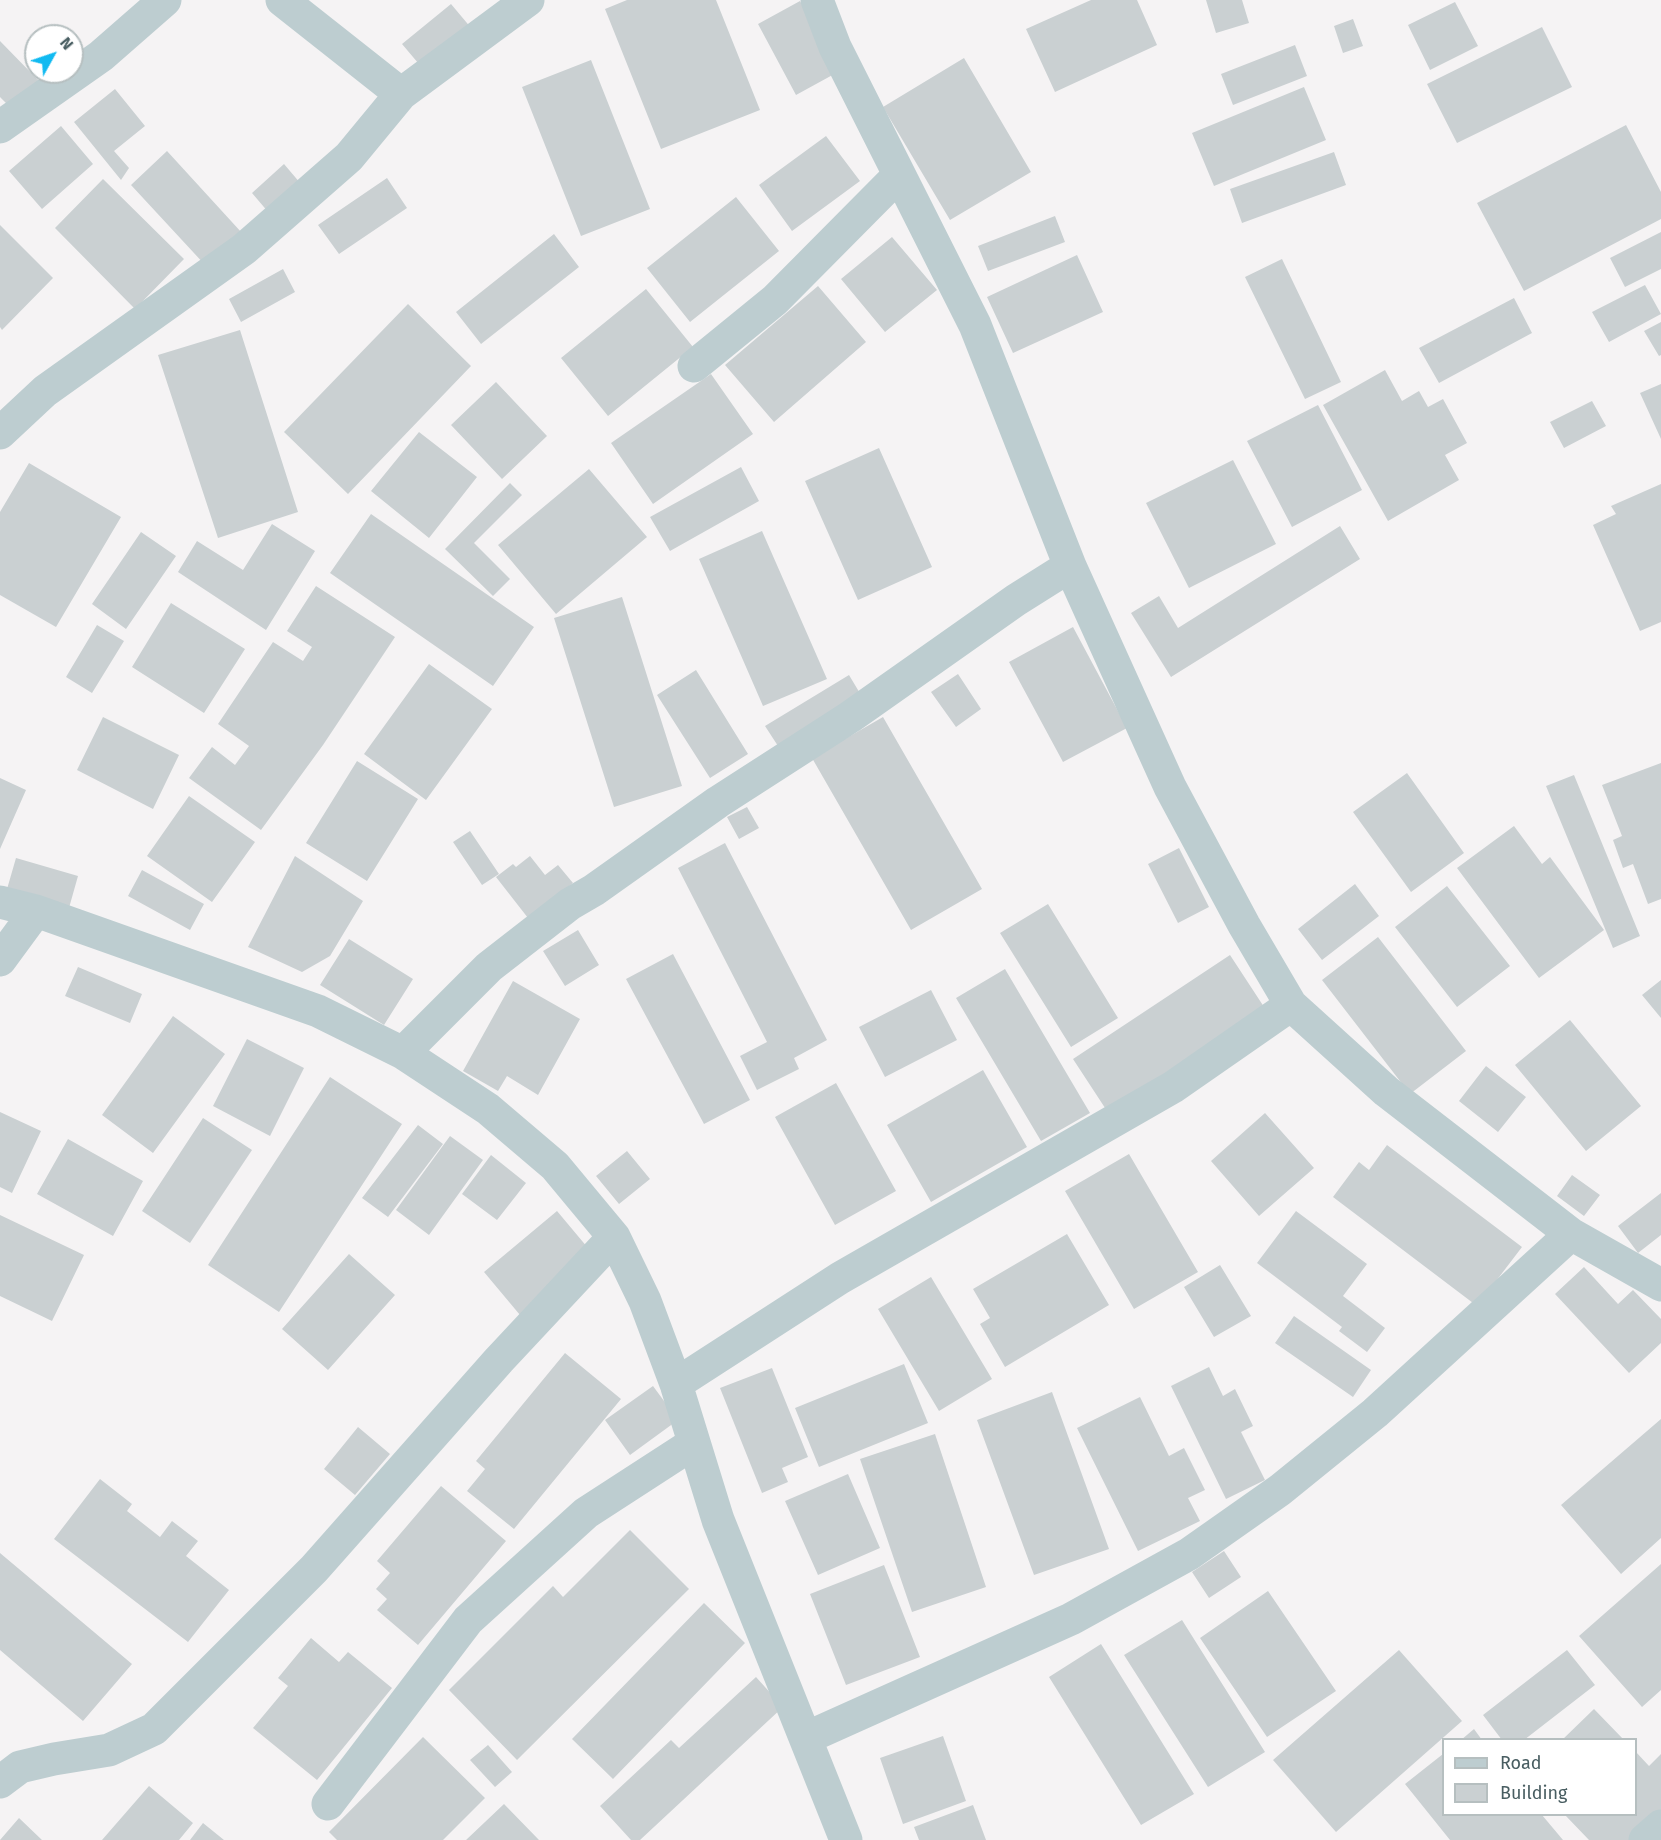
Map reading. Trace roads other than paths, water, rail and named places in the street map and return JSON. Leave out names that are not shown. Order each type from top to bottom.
[{"type":"street","points":[[0,127],[101,56],[165,0]]},
{"type":"street","points":[[282,0],[401,94]]},
{"type":"street","points":[[0,434],[45,391],[244,249],[349,157],[401,94],[528,0]]},
{"type":"street","points":[[817,0],[835,47],[975,325],[1070,566],[1170,787],[1244,925],[1291,1005],[1386,1091],[1570,1234],[1661,1285]]},
{"type":"street","points":[[694,366],[775,300],[899,175]]},
{"type":"street","points":[[403,1053],[489,966],[570,904],[594,890],[718,802],[850,717],[1016,600],[1070,566]]},
{"type":"street","points":[[0,903],[36,911],[318,1011],[403,1053],[488,1109],[555,1166],[614,1237],[645,1301],[676,1384],[718,1520],[846,1840]]},
{"type":"street","points":[[0,960],[36,911]]},
{"type":"street","points":[[676,1384],[840,1278],[1173,1087],[1291,1005]]},
{"type":"street","points":[[806,1738],[1071,1619],[1189,1554],[1280,1490],[1376,1413],[1570,1234]]},
{"type":"street","points":[[0,1782],[20,1767],[109,1750],[154,1729],[314,1569],[499,1360],[614,1237]]},
{"type":"street","points":[[328,1804],[468,1620],[586,1513],[694,1443]]},
{"type":"street","points":[[1645,1840],[1661,1826]]}]
